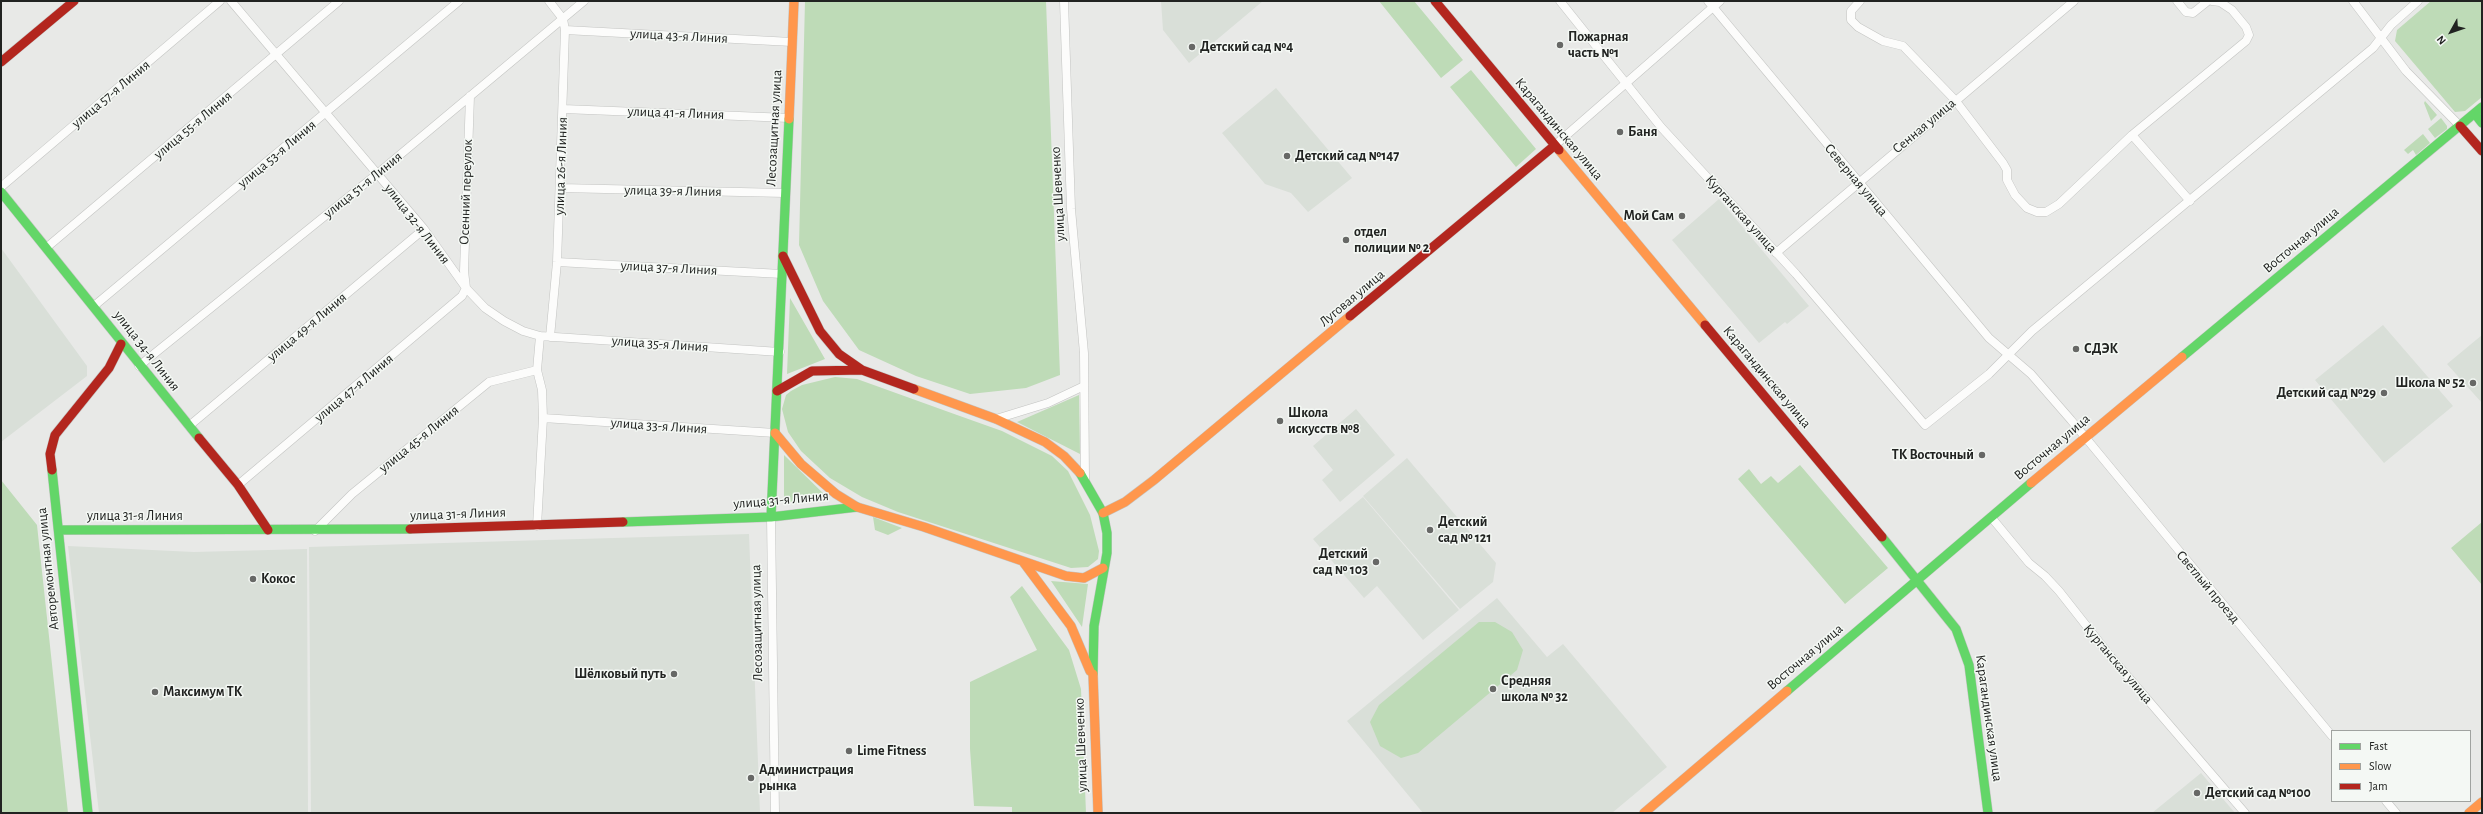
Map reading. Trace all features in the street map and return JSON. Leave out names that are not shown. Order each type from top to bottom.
[{"type":"main road","points":[[1,62],[74,1]]},
{"type":"main road","name":"Лесозащитная улица","points":[[771,517],[780,352],[785,193],[794,1]]},
{"type":"main road","name":"Карагандинская улица","points":[[1435,1],[1554,146],[1919,578],[1956,629],[1968,659],[1988,813]]},
{"type":"main road","name":"Восточная улица","points":[[1644,813],[2085,437],[2482,107]]},
{"type":"main road","points":[[2474,114],[2482,123]]},
{"type":"main road","points":[[2460,126],[2482,151]]},
{"type":"main road","name":"Луговая улица","points":[[1103,513],[1126,502],[1154,480],[1554,146]]},
{"type":"main road","name":"улица 34-я Линия","points":[[1,192],[94,306],[121,344],[238,485],[268,530]]},
{"type":"main road","name":"Лесозащитная улица","points":[[783,255],[820,331],[839,354],[862,370]]},
{"type":"main road","name":"Авторемонтная улица","points":[[88,813],[50,454],[55,436],[109,368],[121,344]]},
{"type":"main road","points":[[777,391],[812,371],[862,370],[996,419],[1057,449],[1085,480],[1103,513]]},
{"type":"main road","points":[[775,433],[801,464],[836,494],[857,507],[924,527],[1024,563],[1078,578],[1090,576],[1103,568]]},
{"type":"main road","name":"улица 31-я Линия","points":[[59,530],[315,531],[537,526],[771,517],[857,507]]},
{"type":"main road","name":"улица Шевченко","points":[[1098,813],[1093,677],[1096,608],[1107,544],[1103,513]]},
{"type":"main road","name":"улица Шевченко","points":[[1024,563],[1071,626],[1079,640],[1093,677]]},
{"type":"main road","points":[[2469,813],[2482,802]]},
{"type":"street","name":"улица 57-я Линия","points":[[1,187],[220,1]]},
{"type":"street","name":"улица 32-я Линия","points":[[231,1],[424,229],[466,288],[485,308],[504,321],[523,332],[540,336]]},
{"type":"street","name":"улица 55-я Линия","points":[[46,248],[339,1]]},
{"type":"street","name":"улица 53-я Линия","points":[[94,306],[459,1]]},
{"type":"street","name":"улица 26-я Линия","points":[[549,1],[563,19],[566,30],[557,262],[550,337]]},
{"type":"street","name":"улица 51-я Линия","points":[[139,366],[377,174],[584,1]]},
{"type":"street","name":"улица Шевченко","points":[[1064,1],[1071,209],[1084,353],[1085,480]]},
{"type":"street","name":"Курганская улица","points":[[1560,1],[1661,127],[1776,253],[1925,425],[1977,384],[2009,355]]},
{"type":"street","name":"Луговая улица","points":[[1554,146],[1627,83],[1710,4],[1720,1]]},
{"type":"street","points":[[1860,1],[1851,11],[1851,20],[1858,27],[1883,41],[1903,46],[1955,100],[2003,163],[2007,170],[2007,180],[2015,195],[2027,208],[2037,212],[2046,212],[2059,204],[2132,135],[2246,41],[2249,35],[2246,26],[2232,10],[2220,2],[2212,1]]},
{"type":"street","name":"Сенная улица","points":[[1776,253],[1858,182],[2074,1]]},
{"type":"street","points":[[2177,1],[2186,12],[2193,13],[2208,1]]},
{"type":"street","points":[[2353,1],[2382,36],[2416,82],[2460,126]]},
{"type":"street","points":[[2009,355],[2032,331],[2373,48],[2391,25],[2418,1]]},
{"type":"street","name":"Северная улица","points":[[1710,4],[1990,338],[2031,374],[2085,437]]},
{"type":"street","name":"улица 43-я Линия","points":[[566,30],[792,42]]},
{"type":"street","name":"Осенний переулок","points":[[466,288],[464,271],[470,96]]},
{"type":"street","name":"улица 41-я Линия","points":[[563,109],[789,118]]},
{"type":"street","points":[[2132,135],[2190,201]]},
{"type":"street","name":"улица 39-я Линия","points":[[560,188],[785,193]]},
{"type":"street","name":"улица 49-я Линия","points":[[189,426],[424,229]]},
{"type":"street","name":"улица 37-я Линия","points":[[557,262],[782,274]]},
{"type":"street","name":"улица 47-я Линия","points":[[238,485],[462,296],[466,288]]},
{"type":"street","points":[[537,526],[543,418],[542,390],[537,370],[540,336]]},
{"type":"street","name":"улица 35-я Линия","points":[[540,336],[780,352]]},
{"type":"street","name":"улица 45-я Линия","points":[[315,531],[352,494],[489,382],[537,370]]},
{"type":"street","points":[[996,419],[1036,408],[1084,386]]},
{"type":"street","name":"улица 33-я Линия","points":[[543,418],[775,433]]},
{"type":"street","name":"Светлый проезд","points":[[2085,437],[2331,735]]},
{"type":"street","name":"Лесозащитная улица","points":[[771,517],[775,813]]},
{"type":"street","name":"Курганская улица","points":[[1991,517],[2029,563],[2045,576],[2059,591],[2111,657],[2245,813]]},
{"type":"street","points":[[2387,802],[2396,813]]},
{"type":"shaded area","name":"Детский сад №4","points":[[1161,1],[1263,1],[1189,63],[1163,30]]},
{"type":"shaded area","name":"Детский сад №147","points":[[1276,88],[1352,178],[1308,212],[1291,193],[1265,184],[1222,133]]},
{"type":"shaded area","points":[[1719,199],[1809,306],[1787,324],[1785,322],[1759,343],[1672,240]]},
{"type":"shaded area","points":[[1,248],[87,366],[87,376],[1,442]]},
{"type":"shaded area","name":"Детский сад №29","points":[[2383,325],[2453,406],[2384,463],[2315,380]]},
{"type":"shaded area","name":"Школа № 52","points":[[2482,335],[2482,403],[2447,364]]},
{"type":"shaded area","points":[[1356,409],[1395,455],[1340,502],[1322,480],[1333,470],[1313,446]]},
{"type":"shaded area","name":"Детский сад № 121","points":[[1407,458],[1496,563],[1493,582],[1460,609],[1363,496]]},
{"type":"shaded area","name":"Детский сад № 103","points":[[1363,497],[1459,610],[1423,640],[1377,586],[1364,598],[1313,539]]},
{"type":"shaded area","points":[[749,534],[760,813],[311,813],[309,547]]},
{"type":"shaded area","points":[[68,546],[194,552],[307,549],[308,813],[99,813]]},
{"type":"shaded area","name":"Средняя школа № 32","points":[[1497,598],[1547,657],[1563,644],[1667,767],[1612,813],[1423,813],[1347,721]]},
{"type":"shaded area","name":"Детский сад №100","points":[[2201,773],[2235,813],[2152,813]]},
{"type":"green space","points":[[805,1],[1046,1],[1060,375],[1026,388],[970,394],[916,376],[859,350],[823,301],[799,245]]},
{"type":"green space","points":[[1379,1],[1414,1],[1463,60],[1441,78]]},
{"type":"green space","points":[[2431,1],[2482,1],[2482,97],[2465,111],[2455,112],[2395,41],[2397,30]]},
{"type":"green space","points":[[1471,70],[1536,149],[1516,167],[1450,87]]},
{"type":"green space","points":[[2425,101],[2437,115],[2431,121],[2424,103]]},
{"type":"green space","points":[[2441,118],[2447,126],[2447,129],[2435,138],[2428,129]]},
{"type":"green space","points":[[2423,134],[2430,143],[2416,155],[2413,150],[2408,154],[2404,150]]},
{"type":"green space","points":[[790,298],[825,359],[787,374]]},
{"type":"green space","points":[[835,377],[857,379],[1002,431],[1052,456],[1068,471],[1090,515],[1099,551],[1098,559],[1088,567],[1071,568],[898,512],[862,497],[830,478],[801,451],[788,432],[782,409],[786,395],[791,391],[802,385]]},
{"type":"green space","points":[[1079,395],[1080,454],[1017,422]]},
{"type":"green space","points":[[784,455],[827,497],[784,503]]},
{"type":"green space","points":[[1800,465],[1888,568],[1845,604],[1738,479],[1749,469],[1761,484],[1771,476],[1778,483]]},
{"type":"green space","points":[[1,480],[37,525],[68,813],[1,813]]},
{"type":"green space","points":[[873,517],[902,528],[888,535],[875,530]]},
{"type":"green space","points":[[2482,522],[2482,585],[2451,548]]},
{"type":"green space","points":[[1051,581],[1088,584],[1082,627]]},
{"type":"green space","points":[[1022,586],[1069,650],[1081,689],[1086,813],[1012,813],[1012,807],[974,806],[970,749],[970,682],[1037,650],[1010,597]]},
{"type":"green space","points":[[1479,622],[1495,622],[1512,632],[1523,650],[1517,670],[1418,753],[1401,758],[1380,746],[1370,722],[1379,705]]},
{"type":"traffic: fast","points":[[2182,357],[2482,107]]},
{"type":"traffic: fast","points":[[2475,114],[2482,123]]},
{"type":"traffic: fast","points":[[771,517],[789,119]]},
{"type":"traffic: fast","points":[[1,192],[199,438]]},
{"type":"traffic: fast","points":[[52,470],[88,813]]},
{"type":"traffic: fast","points":[[1080,473],[1103,513],[1107,533],[1107,553],[1094,626],[1093,674]]},
{"type":"traffic: fast","points":[[1787,691],[2031,483]]},
{"type":"traffic: fast","points":[[623,522],[771,517],[857,507]]},
{"type":"traffic: fast","points":[[59,530],[410,529]]},
{"type":"traffic: fast","points":[[1882,537],[1956,629],[1969,665],[1988,813]]},
{"type":"traffic: slow","points":[[789,119],[794,1]]},
{"type":"traffic: slow","points":[[1559,150],[1705,325]]},
{"type":"traffic: slow","points":[[1103,513],[1125,502],[1154,480],[1350,316]]},
{"type":"traffic: slow","points":[[2031,483],[2182,357]]},
{"type":"traffic: slow","points":[[914,389],[996,419],[1045,442],[1064,456],[1080,473]]},
{"type":"traffic: slow","points":[[775,433],[801,464],[836,494],[857,507],[924,527],[1066,576],[1084,578],[1103,568]]},
{"type":"traffic: slow","points":[[1024,563],[1071,626],[1090,671]]},
{"type":"traffic: slow","points":[[1093,674],[1098,813]]},
{"type":"traffic: slow","points":[[1644,813],[1787,691]]},
{"type":"traffic: slow","points":[[2469,813],[2482,802]]},
{"type":"traffic: jam","points":[[1,62],[74,1]]},
{"type":"traffic: jam","points":[[1435,1],[1559,150]]},
{"type":"traffic: jam","points":[[2460,126],[2482,151]]},
{"type":"traffic: jam","points":[[1350,316],[1554,146]]},
{"type":"traffic: jam","points":[[783,256],[820,331],[839,354],[862,370]]},
{"type":"traffic: jam","points":[[1705,325],[1882,537]]},
{"type":"traffic: jam","points":[[52,470],[50,454],[55,435],[109,368],[121,344]]},
{"type":"traffic: jam","points":[[777,391],[812,371],[862,370],[914,389]]},
{"type":"traffic: jam","points":[[199,438],[238,485],[268,530]]},
{"type":"traffic: jam","points":[[410,529],[623,522]]},
{"type":"place","name":"Пожарная часть №1","points":[[1560,45]]},
{"type":"place","name":"Детский сад №4","points":[[1192,47]]},
{"type":"place","name":"Баня","points":[[1620,132]]},
{"type":"place","name":"Детский сад №147","points":[[1287,156]]},
{"type":"place","name":"Мой Cам","points":[[1682,216]]},
{"type":"place","name":"отдел полиции № 2","points":[[1346,240]]},
{"type":"place","name":"СДЭК","points":[[2076,349]]},
{"type":"place","name":"Школа № 52","points":[[2473,383]]},
{"type":"place","name":"Детский сад №29","points":[[2384,393]]},
{"type":"place","name":"Школа искусств №8","points":[[1280,421]]},
{"type":"place","name":"ТК Восточный","points":[[1982,455]]},
{"type":"place","name":"Детский сад № 121","points":[[1430,530]]},
{"type":"place","name":"Детский сад № 103","points":[[1376,562]]},
{"type":"place","name":"Кокос","points":[[253,579]]},
{"type":"place","name":"Шёлковый путь","points":[[674,674]]},
{"type":"place","name":"Средняя школа № 32","points":[[1493,689]]},
{"type":"place","name":"Максимум ТК","points":[[155,692]]},
{"type":"place","name":"Lime Fitness","points":[[849,751]]},
{"type":"place","name":"Администрация рынка","points":[[751,778]]},
{"type":"place","name":"Детский сад №100","points":[[2197,793]]}]
